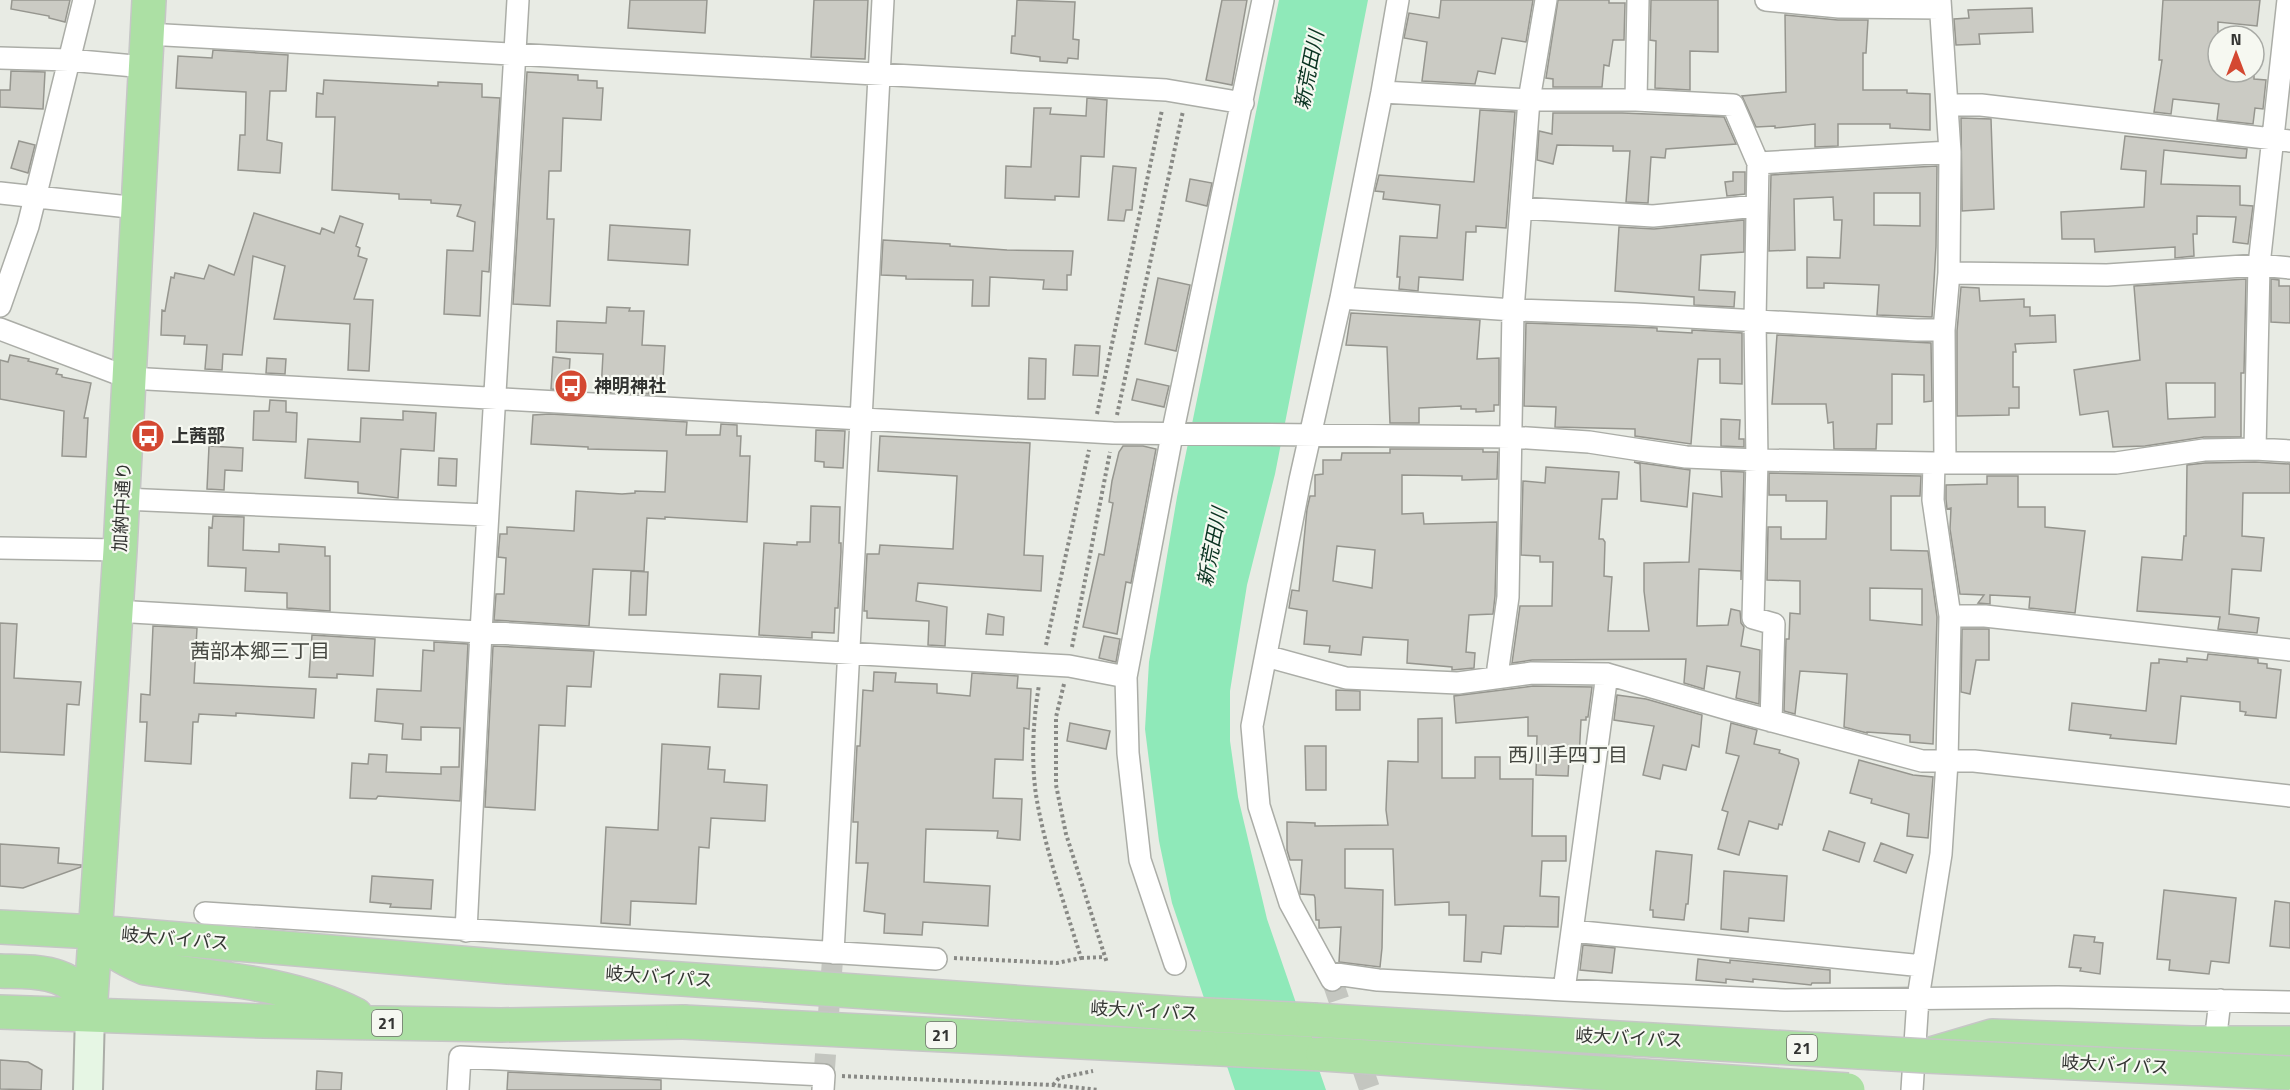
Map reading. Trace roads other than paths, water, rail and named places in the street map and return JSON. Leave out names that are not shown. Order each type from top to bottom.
[{"type":"highway","name":"加納中通り","points":[[90,1014],[123,499],[149,0]]},
{"type":"highway","name":"岐大バイパス","points":[[0,927],[95,932],[508,967],[1018,1004],[1926,1056],[2290,1073]]},
{"type":"highway","name":"21","points":[[95,932],[105,945],[125,960],[145,968],[302,994],[339,1007],[371,1023]]},
{"type":"highway","points":[[0,971],[43,972],[64,981],[79,992],[90,1014]]},
{"type":"highway","name":"岐大バイパス","points":[[0,1012],[501,1025],[683,1022],[1323,1054],[1848,1090]]},
{"type":"highway","name":"21","points":[[1926,1056],[1992,1036],[2191,1043],[2290,1043]]},
{"type":"main road","points":[[88,1090],[90,1014]]},
{"type":"street","points":[[0,306],[28,226],[84,0]]},
{"type":"street","points":[[466,931],[518,0]]},
{"type":"street","points":[[832,953],[883,0]]},
{"type":"street","points":[[1175,964],[1140,860],[1128,753],[1126,677],[1263,0]]},
{"type":"street","points":[[1398,0],[1341,298],[1300,434],[1266,656],[1252,726],[1259,806],[1290,903],[1331,976],[1785,1000],[2058,998],[2290,1002]]},
{"type":"street","points":[[1500,677],[1498,668],[1508,597],[1513,310],[1529,100],[1546,0]]},
{"type":"street","points":[[1636,100],[1638,0]]},
{"type":"street","points":[[1766,0],[1839,7],[1940,4],[1950,152],[1949,273],[1944,330],[1939,464],[1933,500],[1950,616],[1947,762],[1941,854],[1918,998],[1912,1090]]},
{"type":"street","points":[[2255,449],[2259,265],[2281,140],[2288,0]]},
{"type":"street","points":[[147,34],[514,56],[1166,90],[1242,103]]},
{"type":"street","points":[[0,58],[69,60],[145,67]]},
{"type":"street","points":[[1382,92],[1529,100],[1636,100],[1733,105],[1758,163],[1755,321],[1757,460],[1753,618],[1774,624],[1771,721]]},
{"type":"street","points":[[1947,105],[1981,105],[2281,140]]},
{"type":"street","points":[[1758,163],[1950,152]]},
{"type":"street","points":[[0,193],[138,208]]},
{"type":"street","points":[[1521,208],[1653,216],[1757,206]]},
{"type":"street","points":[[1949,273],[2107,275],[2259,265],[2290,268]]},
{"type":"street","points":[[1341,298],[1513,310],[1944,330]]},
{"type":"street","points":[[0,328],[129,378],[860,420],[1177,434],[1512,437],[1589,442],[1686,457],[1757,460],[1939,464],[2116,463],[2204,450],[2255,449],[2290,452]]},
{"type":"street","points":[[123,499],[488,515]]},
{"type":"street","points":[[0,548],[120,550]]},
{"type":"street","points":[[115,611],[1068,666],[1126,677]]},
{"type":"street","points":[[1950,616],[1985,616],[2290,650]]},
{"type":"street","points":[[1266,656],[1346,678],[1458,683],[1532,673],[1607,674],[1922,761],[1974,761],[2290,796]]},
{"type":"street","points":[[1564,990],[1607,674]]},
{"type":"street","points":[[205,913],[936,959]]},
{"type":"street","points":[[1572,931],[1923,966]]},
{"type":"street","points":[[2217,1026],[2220,1000]]},
{"type":"street","points":[[458,1090],[460,1057],[824,1082]]},
{"type":"water","name":"新荒田川","points":[[1279,0],[1368,0],[1275,474],[1247,585],[1230,691],[1230,741],[1238,797],[1267,919],[1326,1090],[1235,1090],[1172,903],[1159,841],[1145,729],[1149,662],[1177,497]]},
{"type":"tunnel","points":[[824,1075],[833,953]]},
{"type":"tunnel","points":[[1332,980],[1370,1090]]},
{"type":"place","name":"神明神社","points":[[571,386]]},
{"type":"place","name":"上茜部","points":[[148,436]]},
{"type":"district","name":"茜部本郷三丁目","points":[[260,651]]},
{"type":"district","name":"西川手四丁目","points":[[1568,755]]}]
